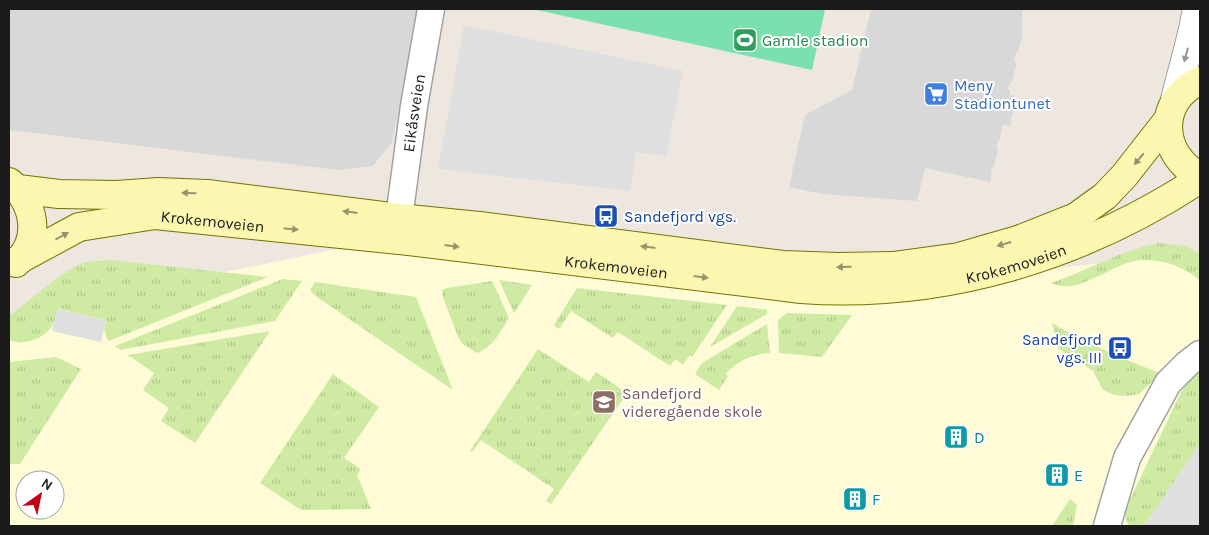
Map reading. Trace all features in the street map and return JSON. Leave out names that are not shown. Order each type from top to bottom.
[{"type":"main road","name":"Krokemoveien","points":[[14,186],[59,194],[158,192],[207,194],[479,226],[782,265],[893,266],[958,257],[1018,240],[1076,217],[1105,196],[1124,176],[1144,152],[1190,86],[1200,81]]},
{"type":"main road","points":[[1172,110],[1169,141],[1178,159],[1189,170],[1200,177]]},
{"type":"main road","name":"Krokemoveien","points":[[14,264],[79,227],[155,215],[409,241],[801,289],[836,292],[894,289],[950,281],[1003,270],[1051,255],[1101,234],[1170,199],[1200,177]]},
{"type":"main road","name":"Krokemoveien","points":[[14,186],[28,203],[32,219],[32,234],[28,247],[14,264]]},
{"type":"street","name":"Eikåsveien","points":[[399,218],[414,106],[431,9]]},
{"type":"street","points":[[1172,110],[1194,28],[1197,9]]},
{"type":"street","points":[[1108,526],[1127,458],[1168,384],[1187,364],[1200,354]]},
{"type":"shaded area","points":[[9,9],[419,9],[392,142],[373,166],[338,170],[9,130]]},
{"type":"shaded area","points":[[871,9],[1022,9],[1022,37],[1014,61],[1017,62],[1012,82],[1010,82],[1008,90],[1010,90],[1010,95],[1016,96],[1010,126],[1003,124],[1000,139],[998,139],[996,147],[998,148],[990,182],[925,168],[917,201],[822,194],[789,187],[805,115],[852,90]]},
{"type":"shaded area","points":[[464,25],[683,71],[666,156],[636,152],[630,191],[438,169]]},
{"type":"shaded area","name":"Sandefjord videregående skole","points":[[385,239],[895,289],[1171,254],[1200,281],[1200,526],[9,526],[9,324],[14,316]]},
{"type":"shaded area","points":[[57,309],[106,320],[101,342],[52,331]]},
{"type":"shaded area","points":[[1200,443],[1200,526],[1142,526],[1147,522]]},
{"type":"green space","name":"Gamle stadion","points":[[532,9],[825,9],[812,70]]},
{"type":"green space","points":[[1158,243],[1185,246],[1200,254],[1200,280],[1178,267],[1152,260],[1143,260],[1114,268],[1093,279],[1072,286],[1061,286],[1051,283],[1117,256]]},
{"type":"green space","points":[[110,260],[268,277],[109,341],[104,329],[106,320],[58,309],[53,325],[45,334],[28,342],[9,340],[9,316],[74,267],[85,262]]},
{"type":"green space","points":[[283,279],[302,281],[275,321],[120,350],[115,346]]},
{"type":"green space","points":[[499,280],[532,285],[514,313]]},
{"type":"green space","points":[[492,281],[509,318],[492,343],[477,353],[464,345],[459,339],[442,295],[442,290]]},
{"type":"green space","points":[[315,282],[416,297],[453,390],[317,297],[310,290]]},
{"type":"green space","points":[[577,288],[727,305],[692,357],[690,355],[683,365],[675,359],[670,366],[618,332],[613,338],[571,311],[559,329],[554,325]]},
{"type":"green space","points":[[737,306],[767,310],[767,314],[710,347]]},
{"type":"green space","points":[[787,313],[852,315],[822,357],[779,353],[778,320]]},
{"type":"green space","points":[[1052,323],[1104,350],[1157,372],[1159,375],[1139,394],[1127,396],[1114,395],[1103,390],[1093,371],[1058,348]]},
{"type":"green space","points":[[767,324],[770,353],[752,357],[735,365],[726,374],[728,376],[719,390],[695,374],[702,363]]},
{"type":"green space","points":[[270,331],[195,443],[161,421],[169,408],[143,390],[154,373],[128,355]]},
{"type":"green space","points":[[538,349],[589,382],[596,372],[627,393],[551,504],[546,501],[554,489],[481,440],[472,452],[470,451]]},
{"type":"green space","points":[[56,357],[81,369],[20,464],[9,464],[9,362]]},
{"type":"green space","points":[[1200,370],[1200,443],[1147,522],[1142,526],[1130,526],[1125,517],[1127,506],[1181,392],[1193,375]]},
{"type":"green space","points":[[333,374],[379,407],[344,458],[361,469],[357,475],[371,509],[301,510],[260,483]]},
{"type":"green space","points":[[1070,499],[1077,505],[1073,526],[1052,526]]},
{"type":"place","name":"Gamle stadion","points":[[745,40]]},
{"type":"place","name":"Meny Stadiontunet","points":[[936,94]]},
{"type":"place","name":"Sandefjord vgs.","points":[[606,216]]},
{"type":"place","name":"Sandefjord vgs. III","points":[[1120,348]]},
{"type":"place","name":"Sandefjord videregående skole","points":[[604,402]]},
{"type":"place","name":"D","points":[[956,437]]},
{"type":"place","name":"E","points":[[1057,475]]},
{"type":"place","name":"F","points":[[855,499]]}]
